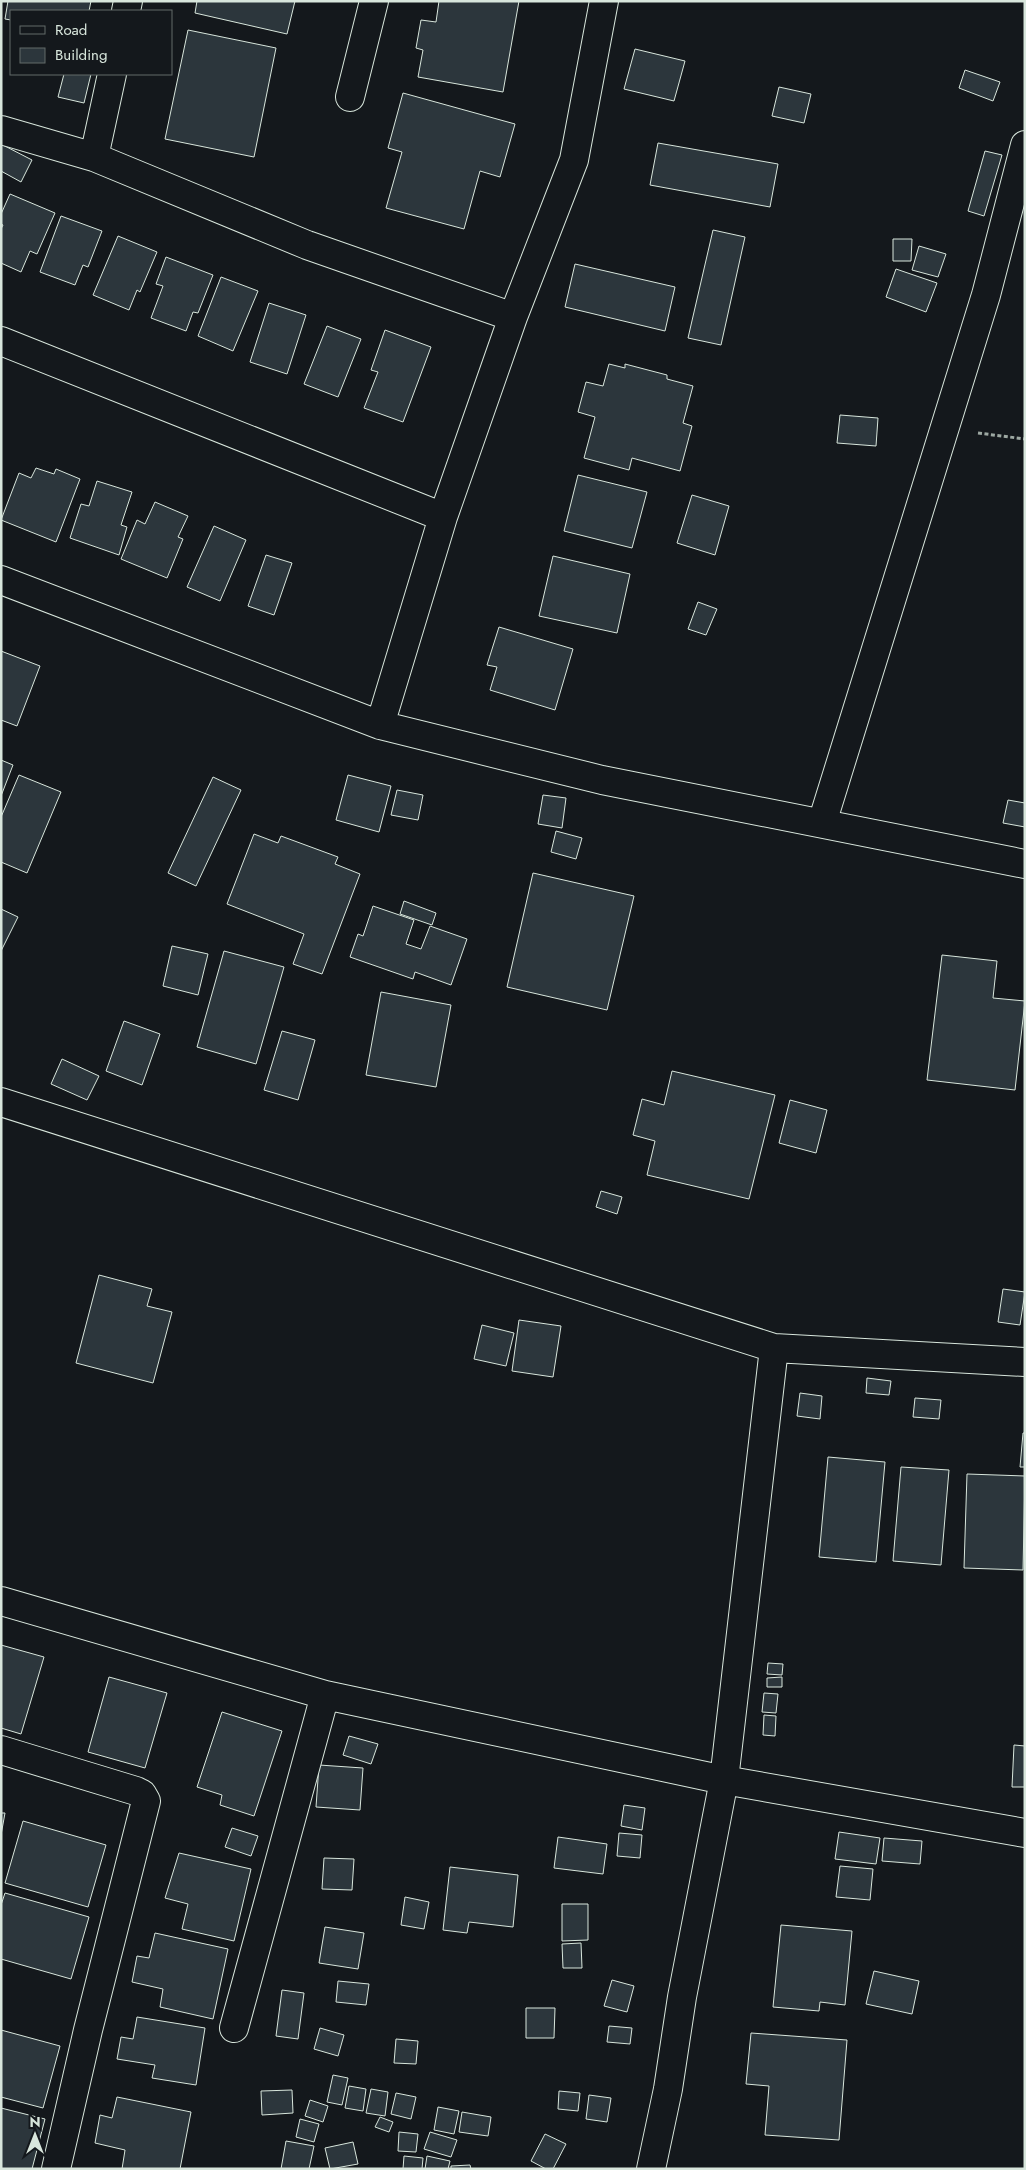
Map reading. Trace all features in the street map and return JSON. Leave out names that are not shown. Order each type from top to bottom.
[{"type":"street","points":[[350,97],[374,1]]},
{"type":"street","points":[[380,725],[443,517],[513,316],[574,160],[604,1]]},
{"type":"street","points":[[94,157],[112,75]]},
{"type":"street","points":[[1,130],[94,157],[307,245],[513,316]]},
{"type":"street","points":[[822,823],[986,295],[1025,145]]},
{"type":"street","points":[[1,340],[443,517]]},
{"type":"street","points":[[1,580],[380,725],[602,780],[1025,864]]},
{"type":"street","points":[[1,1102],[774,1348],[1025,1362]]},
{"type":"street","points":[[651,2169],[668,2089],[682,1997],[724,1780],[774,1348]]},
{"type":"street","points":[[1,1601],[325,1695],[724,1780],[1025,1833]]},
{"type":"street","points":[[234,2028],[325,1695]]},
{"type":"street","points":[[1,1750],[136,1791],[142,1794],[146,1801],[88,2030],[56,2169]]},
{"type":"path","points":[[945,429],[1025,439]]},
{"type":"building","points":[[8,1],[91,1],[89,10],[10,10],[10,20],[5,19]]},
{"type":"building","points":[[197,1],[295,1],[287,34],[195,13]]},
{"type":"building","points":[[439,1],[519,1],[503,92],[418,77],[423,50],[416,48],[421,20],[436,22]]},
{"type":"building","points":[[188,30],[276,48],[254,157],[165,139]]},
{"type":"building","points":[[635,49],[685,61],[674,101],[624,89]]},
{"type":"building","points":[[965,70],[1000,82],[993,101],[959,88]]},
{"type":"building","points":[[64,75],[91,75],[84,103],[58,97]]},
{"type":"building","points":[[779,87],[811,94],[804,123],[772,116]]},
{"type":"building","points":[[403,93],[515,124],[500,177],[480,171],[464,229],[386,208],[402,152],[388,148]]},
{"type":"building","points":[[658,143],[778,164],[770,207],[650,185]]},
{"type":"building","points":[[1,144],[32,160],[21,182],[1,171]]},
{"type":"building","points":[[985,151],[1002,155],[984,216],[968,211]]},
{"type":"building","points":[[10,194],[55,213],[37,254],[30,251],[21,272],[1,263],[1,229],[3,225],[1,224],[1,214]]},
{"type":"building","points":[[61,216],[102,231],[88,267],[83,265],[75,285],[40,272]]},
{"type":"building","points":[[713,230],[745,237],[721,345],[688,338]]},
{"type":"building","points":[[118,236],[157,252],[140,292],[137,290],[129,310],[93,295]]},
{"type":"building","points":[[893,239],[912,239],[911,261],[893,261]]},
{"type":"building","points":[[919,246],[946,254],[938,277],[912,270]]},
{"type":"building","points":[[166,257],[213,275],[198,313],[193,312],[186,331],[151,318],[163,286],[156,284]]},
{"type":"building","points":[[575,264],[675,287],[665,331],[565,307]]},
{"type":"building","points":[[896,269],[937,283],[926,312],[886,297]]},
{"type":"building","points":[[221,277],[258,291],[233,351],[198,336]]},
{"type":"building","points":[[269,303],[306,315],[287,374],[250,362]]},
{"type":"building","points":[[327,326],[361,339],[338,397],[304,384]]},
{"type":"building","points":[[385,330],[431,347],[403,422],[364,408],[378,372],[371,370]]},
{"type":"building","points":[[609,364],[625,368],[625,364],[667,375],[667,379],[693,386],[683,423],[692,426],[680,471],[632,458],[629,470],[584,458],[595,417],[578,412],[586,382],[603,386]]},
{"type":"building","points":[[840,415],[878,418],[876,446],[837,443]]},
{"type":"building","points":[[36,468],[54,474],[56,469],[80,479],[56,542],[1,520],[19,473],[31,478]]},
{"type":"building","points":[[578,475],[647,492],[632,548],[564,531]]},
{"type":"building","points":[[97,481],[132,492],[121,525],[127,527],[119,555],[70,538],[81,504],[89,506]]},
{"type":"building","points":[[692,495],[729,506],[715,555],[677,543]]},
{"type":"building","points":[[155,502],[188,516],[178,537],[183,539],[167,578],[121,559],[137,520],[145,524]]},
{"type":"building","points":[[214,526],[246,540],[220,601],[187,587]]},
{"type":"building","points":[[266,555],[292,563],[274,615],[248,606]]},
{"type":"building","points":[[553,556],[630,574],[617,633],[539,616]]},
{"type":"building","points":[[698,602],[717,609],[706,635],[688,629]]},
{"type":"building","points":[[499,627],[573,649],[555,710],[490,690],[497,667],[487,665]]},
{"type":"building","points":[[1,651],[40,666],[17,726],[1,720]]},
{"type":"building","points":[[1,760],[13,765],[1,796]]},
{"type":"building","points":[[19,775],[61,792],[27,873],[1,862],[1,817]]},
{"type":"building","points":[[348,775],[391,786],[379,832],[336,820]]},
{"type":"building","points":[[213,777],[241,790],[196,886],[168,873]]},
{"type":"building","points":[[397,790],[423,795],[418,820],[391,815]]},
{"type":"building","points":[[543,795],[566,798],[562,828],[538,824]]},
{"type":"building","points":[[1008,800],[1025,803],[1025,827],[1003,823]]},
{"type":"building","points":[[556,831],[582,838],[576,859],[551,852]]},
{"type":"building","points":[[254,834],[278,843],[281,836],[338,857],[335,864],[360,874],[322,974],[293,964],[304,934],[227,904]]},
{"type":"building","points":[[533,873],[634,896],[607,1010],[507,987]]},
{"type":"building","points":[[404,901],[436,913],[432,925],[400,914]]},
{"type":"building","points":[[373,906],[414,920],[406,944],[421,949],[430,926],[467,939],[451,985],[415,972],[413,979],[350,957],[358,934],[363,936]]},
{"type":"building","points":[[1,909],[18,917],[1,951]]},
{"type":"building","points":[[172,946],[208,954],[198,995],[163,986]]},
{"type":"building","points":[[224,951],[284,967],[256,1064],[197,1047]]},
{"type":"building","points":[[942,955],[997,961],[993,998],[1025,1001],[1015,1090],[927,1080]]},
{"type":"building","points":[[381,992],[451,1005],[436,1087],[366,1075]]},
{"type":"building","points":[[124,1021],[160,1034],[142,1085],[106,1071]]},
{"type":"building","points":[[282,1031],[315,1040],[298,1100],[264,1090]]},
{"type":"building","points":[[62,1059],[99,1076],[87,1100],[51,1084]]},
{"type":"building","points":[[672,1071],[775,1095],[749,1199],[647,1175],[655,1141],[633,1135],[642,1099],[664,1105]]},
{"type":"building","points":[[790,1100],[827,1110],[816,1153],[779,1143]]},
{"type":"building","points":[[601,1191],[622,1197],[617,1214],[596,1207]]},
{"type":"building","points":[[99,1275],[152,1289],[147,1306],[172,1312],[153,1383],[76,1363]]},
{"type":"building","points":[[1003,1289],[1025,1292],[1020,1325],[998,1322]]},
{"type":"building","points":[[519,1320],[561,1326],[553,1377],[512,1371]]},
{"type":"building","points":[[482,1325],[514,1333],[506,1366],[474,1359]]},
{"type":"building","points":[[867,1378],[891,1381],[889,1395],[866,1393]]},
{"type":"building","points":[[800,1393],[822,1396],[820,1419],[797,1416]]},
{"type":"building","points":[[915,1398],[941,1400],[939,1419],[913,1417]]},
{"type":"building","points":[[1023,1433],[1025,1433],[1025,1467],[1020,1467]]},
{"type":"building","points":[[828,1457],[885,1462],[876,1562],[819,1557]]},
{"type":"building","points":[[901,1467],[949,1470],[941,1565],[893,1561]]},
{"type":"building","points":[[967,1474],[1025,1476],[1023,1570],[964,1568]]},
{"type":"building","points":[[1,1645],[44,1657],[21,1734],[1,1728]]},
{"type":"building","points":[[768,1663],[783,1664],[782,1675],[767,1674]]},
{"type":"building","points":[[109,1677],[167,1693],[145,1768],[88,1752]]},
{"type":"building","points":[[782,1677],[782,1687],[767,1687],[767,1678]]},
{"type":"building","points":[[764,1693],[778,1694],[776,1713],[762,1712]]},
{"type":"building","points":[[222,1712],[282,1731],[254,1816],[220,1805],[222,1795],[197,1787]]},
{"type":"building","points":[[764,1715],[776,1716],[775,1736],[763,1735]]},
{"type":"building","points":[[349,1736],[378,1744],[371,1764],[343,1755]]},
{"type":"building","points":[[1014,1745],[1025,1746],[1025,1787],[1012,1787]]},
{"type":"building","points":[[319,1765],[363,1768],[360,1810],[316,1807]]},
{"type":"building","points":[[624,1805],[645,1808],[642,1830],[621,1826]]},
{"type":"building","points":[[1,1813],[5,1813],[1,1835]]},
{"type":"building","points":[[23,1821],[106,1845],[88,1907],[5,1883]]},
{"type":"building","points":[[232,1828],[258,1836],[251,1856],[225,1847]]},
{"type":"building","points":[[839,1832],[880,1838],[876,1864],[835,1859]]},
{"type":"building","points":[[619,1833],[642,1835],[640,1858],[617,1856]]},
{"type":"building","points":[[558,1837],[607,1844],[603,1874],[554,1868]]},
{"type":"building","points":[[884,1838],[922,1841],[920,1864],[882,1861]]},
{"type":"building","points":[[179,1853],[251,1869],[234,1941],[182,1929],[188,1904],[165,1898]]},
{"type":"building","points":[[324,1858],[354,1859],[352,1890],[322,1889]]},
{"type":"building","points":[[840,1866],[873,1869],[870,1900],[836,1897]]},
{"type":"building","points":[[450,1867],[518,1875],[513,1927],[469,1922],[467,1933],[443,1930]]},
{"type":"building","points":[[5,1893],[89,1917],[71,1979],[1,1959],[1,1905]]},
{"type":"building","points":[[405,1897],[429,1902],[424,1929],[401,1925]]},
{"type":"building","points":[[562,1904],[588,1904],[588,1940],[562,1941]]},
{"type":"building","points":[[781,1925],[852,1931],[845,2005],[820,2002],[819,2011],[773,2007]]},
{"type":"building","points":[[325,1927],[364,1933],[358,1969],[319,1963]]},
{"type":"building","points":[[155,1933],[228,1949],[213,2019],[160,2007],[163,1989],[132,1982],[137,1956],[149,1958]]},
{"type":"building","points":[[581,1943],[582,1968],[563,1968],[562,1944]]},
{"type":"building","points":[[874,1971],[919,1981],[912,2014],[866,2004]]},
{"type":"building","points":[[612,1980],[634,1986],[627,2012],[604,2006]]},
{"type":"building","points":[[338,1981],[369,1984],[366,2005],[336,2002]]},
{"type":"building","points":[[282,1990],[304,1993],[298,2039],[276,2036]]},
{"type":"building","points":[[526,2008],[555,2008],[554,2038],[526,2038]]},
{"type":"building","points":[[137,2017],[205,2028],[196,2085],[152,2078],[155,2065],[117,2059],[121,2037],[133,2039]]},
{"type":"building","points":[[609,2026],[632,2028],[630,2044],[607,2042]]},
{"type":"building","points":[[320,2028],[344,2035],[338,2056],[314,2049]]},
{"type":"building","points":[[1,2030],[60,2046],[43,2108],[1,2097]]},
{"type":"building","points":[[751,2033],[847,2040],[839,2140],[765,2135],[769,2086],[746,2084]]},
{"type":"building","points":[[396,2039],[418,2041],[416,2064],[394,2063]]},
{"type":"building","points":[[333,2075],[348,2078],[342,2105],[327,2102]]},
{"type":"building","points":[[349,2086],[366,2089],[363,2111],[345,2108]]},
{"type":"building","points":[[371,2089],[388,2092],[385,2116],[366,2113]]},
{"type":"building","points":[[292,2090],[293,2113],[262,2115],[261,2091]]},
{"type":"building","points":[[559,2091],[580,2093],[578,2111],[558,2109]]},
{"type":"building","points":[[396,2093],[416,2097],[411,2119],[391,2114]]},
{"type":"building","points":[[589,2095],[611,2098],[607,2122],[586,2119]]},
{"type":"building","points":[[117,2097],[191,2112],[180,2169],[122,2169],[125,2150],[95,2143],[100,2115],[112,2118]]},
{"type":"building","points":[[310,2100],[328,2106],[323,2122],[305,2116]]},
{"type":"building","points":[[438,2107],[459,2111],[454,2134],[434,2130]]},
{"type":"building","points":[[1,2108],[45,2119],[32,2169],[1,2169]]},
{"type":"building","points":[[462,2112],[491,2117],[488,2136],[459,2132]]},
{"type":"building","points":[[380,2117],[393,2122],[389,2132],[375,2127]]},
{"type":"building","points":[[300,2119],[319,2124],[314,2142],[296,2137]]},
{"type":"building","points":[[399,2132],[418,2134],[416,2152],[398,2151]]},
{"type":"building","points":[[430,2132],[457,2140],[451,2157],[424,2149]]},
{"type":"building","points":[[545,2134],[566,2144],[553,2169],[546,2169],[531,2161]]},
{"type":"building","points":[[286,2141],[314,2146],[309,2169],[281,2169]]},
{"type":"building","points":[[353,2142],[358,2164],[330,2169],[325,2148]]},
{"type":"building","points":[[404,2156],[423,2158],[422,2169],[403,2169]]},
{"type":"building","points":[[427,2156],[450,2161],[448,2169],[425,2169]]},
{"type":"building","points":[[470,2165],[471,2169],[451,2169],[451,2166]]}]
